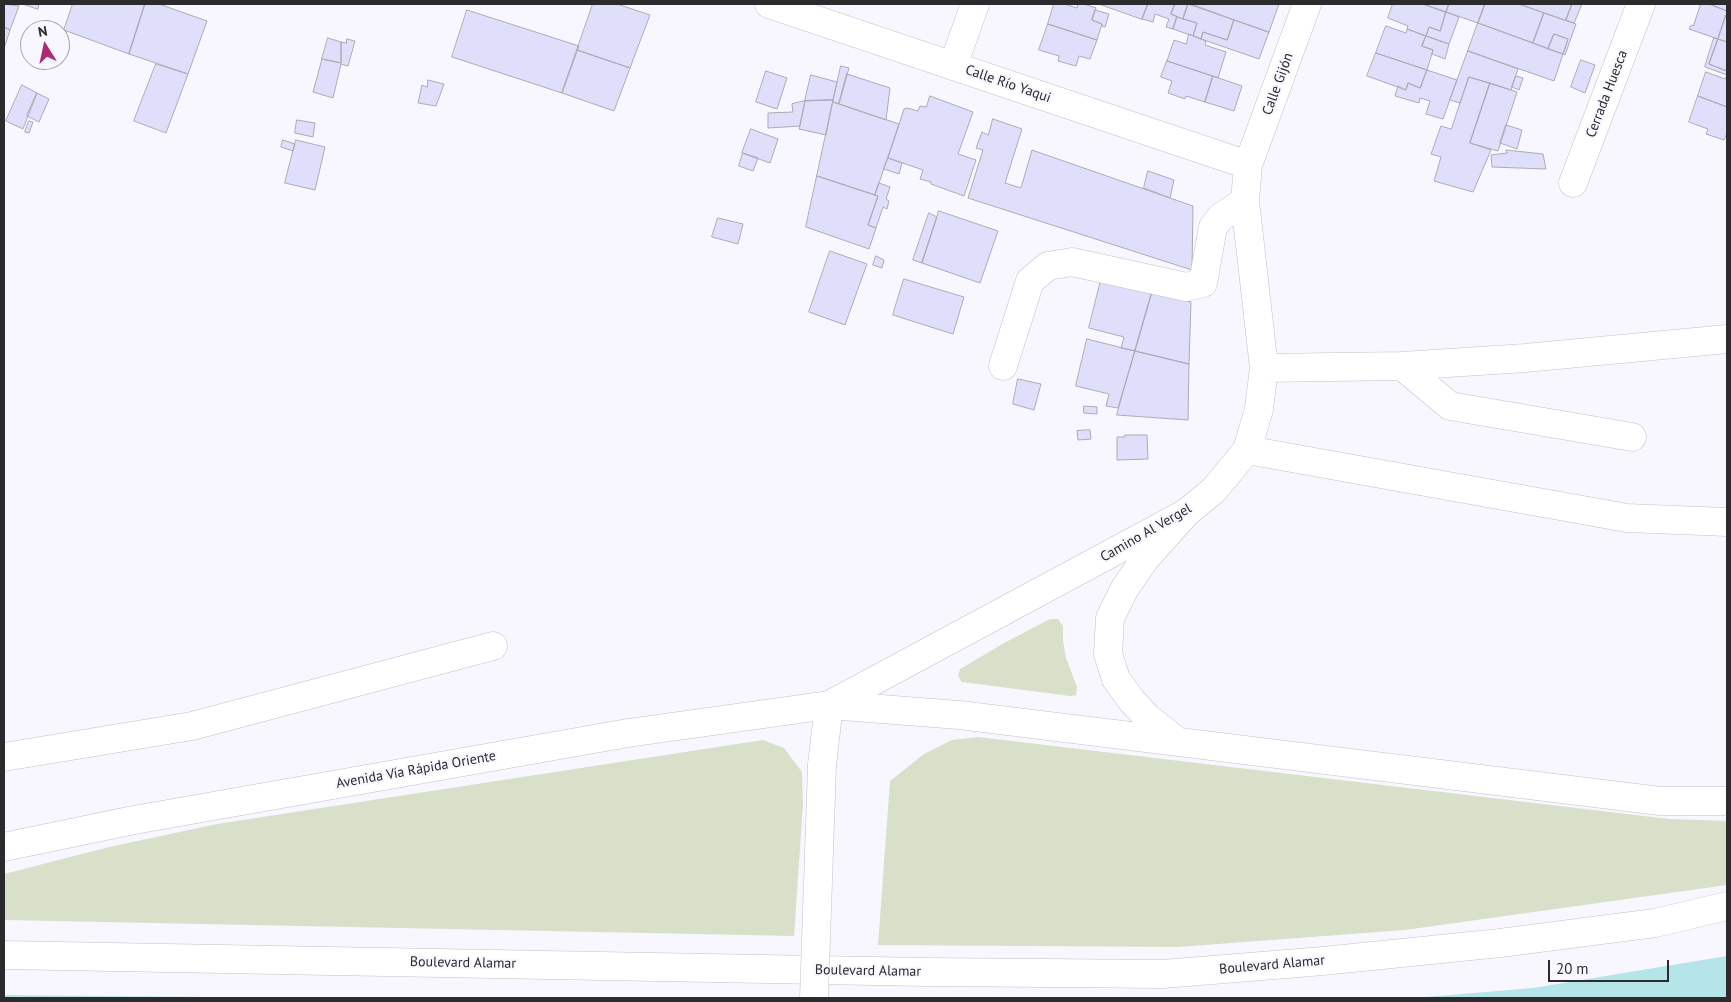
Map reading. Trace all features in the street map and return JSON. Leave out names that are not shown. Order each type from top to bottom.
[{"type":"main road","name":"Calle Río Yaqui","points":[[769,4],[1248,165]]},
{"type":"main road","points":[[953,66],[975,4]]},
{"type":"main road","name":"Calle Gijón","points":[[1248,165],[1307,4]]},
{"type":"main road","name":"Cerrada Huesca","points":[[1573,183],[1641,4]]},
{"type":"main road","name":"Camino Al Vergel","points":[[830,705],[1186,513],[1214,490],[1247,450],[1259,409],[1264,368],[1245,202],[1248,165]]},
{"type":"main road","points":[[1003,366],[1030,281],[1048,266],[1072,262],[1186,287],[1203,283],[1213,227],[1221,217],[1245,202]]},
{"type":"main road","points":[[1264,368],[1402,366],[1525,358],[1727,339]]},
{"type":"main road","points":[[1402,366],[1450,406],[1632,437]]},
{"type":"main road","points":[[1247,450],[1627,518],[1727,522]]},
{"type":"main road","points":[[1178,742],[1148,718],[1132,701],[1116,679],[1108,654],[1110,618],[1124,588],[1145,559],[1186,513]]},
{"type":"main road","points":[[4,757],[192,726],[493,646]]},
{"type":"main road","points":[[814,998],[822,765],[830,705],[959,715],[1660,801],[1727,801]]},
{"type":"main road","name":"Avenida Vía Rápida Oriente","points":[[4,847],[134,820],[628,733],[830,705]]},
{"type":"main road","name":"Boulevard Alamar","points":[[4,955],[927,972],[1163,974],[1323,962],[1500,943],[1655,923],[1727,906]]},
{"type":"green space","points":[[1050,619],[1058,619],[1063,626],[1066,658],[1077,687],[1076,695],[1070,696],[962,682],[958,676],[960,669]]},
{"type":"green space","points":[[978,737],[1669,819],[1727,821],[1727,885],[1405,930],[1178,947],[878,945],[890,781],[924,754],[952,740]]},
{"type":"green space","points":[[763,740],[784,748],[802,772],[803,804],[794,936],[4,920],[4,874],[109,847],[217,824]]},
{"type":"water","points":[[1727,956],[1727,998],[1414,998],[1533,988]]},
{"type":"water","points":[[4,995],[311,998],[4,998]]},
{"type":"building","points":[[4,4],[19,6],[10,30],[4,27]]},
{"type":"building","points":[[23,4],[39,4],[38,9]]},
{"type":"building","points":[[73,4],[145,4],[129,54],[70,32],[70,20],[67,20]]},
{"type":"building","points":[[145,4],[159,4],[207,21],[188,74],[129,54]]},
{"type":"building","points":[[593,4],[617,4],[650,15],[630,68],[577,50]]},
{"type":"building","points":[[1054,4],[1064,4],[1077,8],[1078,4],[1084,4],[1096,8],[1092,20],[1102,24],[1097,40],[1048,24]]},
{"type":"building","points":[[1099,4],[1148,4],[1142,19]]},
{"type":"building","points":[[1148,4],[1175,4],[1171,14],[1177,17],[1173,29],[1166,27],[1169,19],[1155,14],[1153,22],[1142,19]]},
{"type":"building","points":[[1175,4],[1188,4],[1183,19],[1171,14]]},
{"type":"building","points":[[1188,4],[1234,20],[1227,40],[1203,32],[1201,39],[1193,36],[1197,23],[1183,19]]},
{"type":"building","points":[[1191,4],[1279,4],[1269,32]]},
{"type":"building","points":[[1393,4],[1423,4],[1446,12],[1440,31],[1429,27],[1426,36],[1407,29],[1408,26],[1388,18]]},
{"type":"building","points":[[1423,4],[1449,4],[1446,12]]},
{"type":"building","points":[[1449,4],[1485,4],[1478,23],[1446,12]]},
{"type":"building","points":[[1485,4],[1519,4],[1544,13],[1533,43],[1478,23]]},
{"type":"building","points":[[1519,4],[1572,4],[1566,20]]},
{"type":"building","points":[[1572,4],[1582,4],[1574,23],[1566,20]]},
{"type":"building","points":[[1701,4],[1709,4],[1727,11],[1718,39],[1689,29],[1691,25],[1693,26]]},
{"type":"building","points":[[1715,4],[1727,4],[1727,11],[1714,6]]},
{"type":"building","points":[[467,10],[579,46],[562,93],[452,57]]},
{"type":"building","points":[[1095,10],[1109,14],[1105,27],[1092,20]]},
{"type":"building","points":[[1446,12],[1459,17],[1449,44],[1426,36],[1429,27],[1440,31]]},
{"type":"building","points":[[1544,13],[1576,24],[1565,55],[1563,54],[1568,39],[1554,34],[1548,49],[1533,43]]},
{"type":"building","points":[[1727,15],[1727,42],[1718,39]]},
{"type":"building","points":[[1177,17],[1197,23],[1193,36],[1173,29]]},
{"type":"building","points":[[1234,20],[1269,32],[1259,59],[1201,39],[1203,32],[1227,40]]},
{"type":"building","points":[[1478,23],[1563,54],[1554,81],[1468,51]]},
{"type":"building","points":[[1048,24],[1097,40],[1090,59],[1079,56],[1076,66],[1058,61],[1059,56],[1039,50]]},
{"type":"building","points":[[1386,26],[1406,33],[1407,29],[1426,36],[1422,46],[1433,50],[1427,70],[1376,53]]},
{"type":"building","points":[[4,27],[10,30],[4,49]]},
{"type":"building","points":[[1189,34],[1206,41],[1205,45],[1226,52],[1218,78],[1167,61],[1174,40],[1186,44]]},
{"type":"building","points":[[1554,34],[1568,39],[1563,54],[1548,49]]},
{"type":"building","points":[[1426,36],[1449,44],[1445,59],[1432,54],[1433,50],[1422,46]]},
{"type":"building","points":[[328,38],[341,42],[341,63],[322,59]]},
{"type":"building","points":[[1714,38],[1718,39],[1709,64],[1727,71],[1727,75],[1705,67]]},
{"type":"building","points":[[347,39],[355,41],[348,66],[341,64],[333,98],[313,92],[322,59],[341,63],[341,42],[346,43]]},
{"type":"building","points":[[1718,39],[1727,42],[1727,71],[1709,64]]},
{"type":"building","points":[[577,50],[630,68],[614,111],[562,93]]},
{"type":"building","points":[[1468,51],[1518,69],[1511,90],[1469,77],[1460,103],[1450,100]]},
{"type":"building","points":[[1376,53],[1427,70],[1420,88],[1408,83],[1406,90],[1367,76]]},
{"type":"building","points":[[1581,60],[1595,65],[1585,93],[1571,87]]},
{"type":"building","points":[[1167,61],[1213,76],[1205,102],[1186,96],[1185,99],[1168,93],[1172,81],[1161,77]]},
{"type":"building","points":[[156,64],[188,74],[166,133],[134,121]]},
{"type":"building","points":[[841,66],[849,68],[839,104],[833,102]]},
{"type":"building","points":[[1427,70],[1457,80],[1443,119],[1426,114],[1430,101],[1420,98],[1419,103],[1395,96],[1398,86],[1406,90],[1408,83],[1420,88]]},
{"type":"building","points":[[766,71],[787,78],[777,109],[756,102]]},
{"type":"building","points":[[1706,72],[1725,79],[1727,75],[1727,107],[1698,96]]},
{"type":"building","points":[[847,74],[890,88],[886,120],[839,104]]},
{"type":"building","points":[[811,75],[837,82],[833,100],[805,101]]},
{"type":"building","points":[[1213,76],[1242,86],[1234,111],[1205,102]]},
{"type":"building","points":[[1516,76],[1523,78],[1519,90],[1512,87]]},
{"type":"building","points":[[1469,77],[1490,83],[1470,143],[1491,150],[1473,192],[1434,181],[1441,157],[1431,154],[1441,126],[1451,129]]},
{"type":"building","points":[[428,80],[444,84],[436,106],[418,103],[422,85],[427,87]]},
{"type":"building","points":[[1490,83],[1517,92],[1498,151],[1470,143]]},
{"type":"building","points":[[22,85],[37,93],[23,129],[6,121]]},
{"type":"building","points":[[37,93],[49,99],[39,122],[27,116]]},
{"type":"building","points":[[930,96],[973,112],[958,154],[976,160],[964,196],[920,179],[923,170],[888,158],[904,109],[918,111],[920,106],[926,107]]},
{"type":"building","points":[[1698,96],[1727,107],[1727,133],[1724,140],[1706,134],[1708,129],[1689,122]]},
{"type":"building","points":[[833,100],[826,135],[799,129],[805,101]]},
{"type":"building","points":[[805,101],[800,126],[768,128],[768,113],[793,112],[792,104]]},
{"type":"building","points":[[833,102],[899,124],[875,195],[817,176]]},
{"type":"building","points":[[993,119],[1022,129],[1005,183],[1021,188],[1032,150],[1193,206],[1192,270],[968,198],[983,150],[976,148],[982,132],[988,135]]},
{"type":"building","points":[[297,120],[315,123],[313,137],[295,133]]},
{"type":"building","points":[[29,121],[33,122],[29,133],[25,132]]},
{"type":"building","points":[[1506,125],[1522,130],[1517,149],[1500,143]]},
{"type":"building","points":[[751,129],[778,139],[770,163],[742,153]]},
{"type":"building","points":[[283,140],[295,144],[293,151],[281,147]]},
{"type":"building","points":[[296,140],[325,147],[315,190],[285,183]]},
{"type":"building","points":[[1506,150],[1543,154],[1546,169],[1492,167],[1491,155],[1507,153]]},
{"type":"building","points":[[743,153],[758,158],[753,171],[739,166]]},
{"type":"building","points":[[888,158],[902,163],[899,174],[884,169]]},
{"type":"building","points":[[1148,171],[1174,180],[1170,198],[1144,188]]},
{"type":"building","points":[[817,176],[878,196],[868,225],[876,228],[869,249],[806,227]]},
{"type":"building","points":[[879,183],[890,187],[886,199],[889,201],[887,209],[883,207],[876,228],[868,225],[878,196],[875,195]]},
{"type":"building","points":[[939,211],[998,231],[980,283],[922,263]]},
{"type":"building","points":[[929,213],[937,217],[922,263],[913,260]]},
{"type":"building","points":[[718,218],[743,224],[738,244],[712,237]]},
{"type":"building","points":[[830,251],[867,264],[845,325],[809,312]]},
{"type":"building","points":[[876,256],[884,260],[882,268],[873,265]]},
{"type":"building","points":[[904,279],[964,297],[953,334],[893,315]]},
{"type":"building","points":[[1101,280],[1152,292],[1135,351],[1121,348],[1124,337],[1089,328]]},
{"type":"building","points":[[1152,292],[1191,302],[1189,364],[1135,351]]},
{"type":"building","points":[[1087,339],[1135,351],[1118,408],[1106,406],[1109,394],[1076,386]]},
{"type":"building","points":[[1135,351],[1189,364],[1188,420],[1117,415]]},
{"type":"building","points":[[1018,379],[1041,384],[1034,410],[1013,404]]},
{"type":"building","points":[[1084,406],[1097,407],[1097,414],[1084,413]]},
{"type":"building","points":[[1090,430],[1091,439],[1078,440],[1077,431]]},
{"type":"building","points":[[1125,435],[1147,435],[1148,459],[1117,460],[1117,437],[1124,437]]}]
